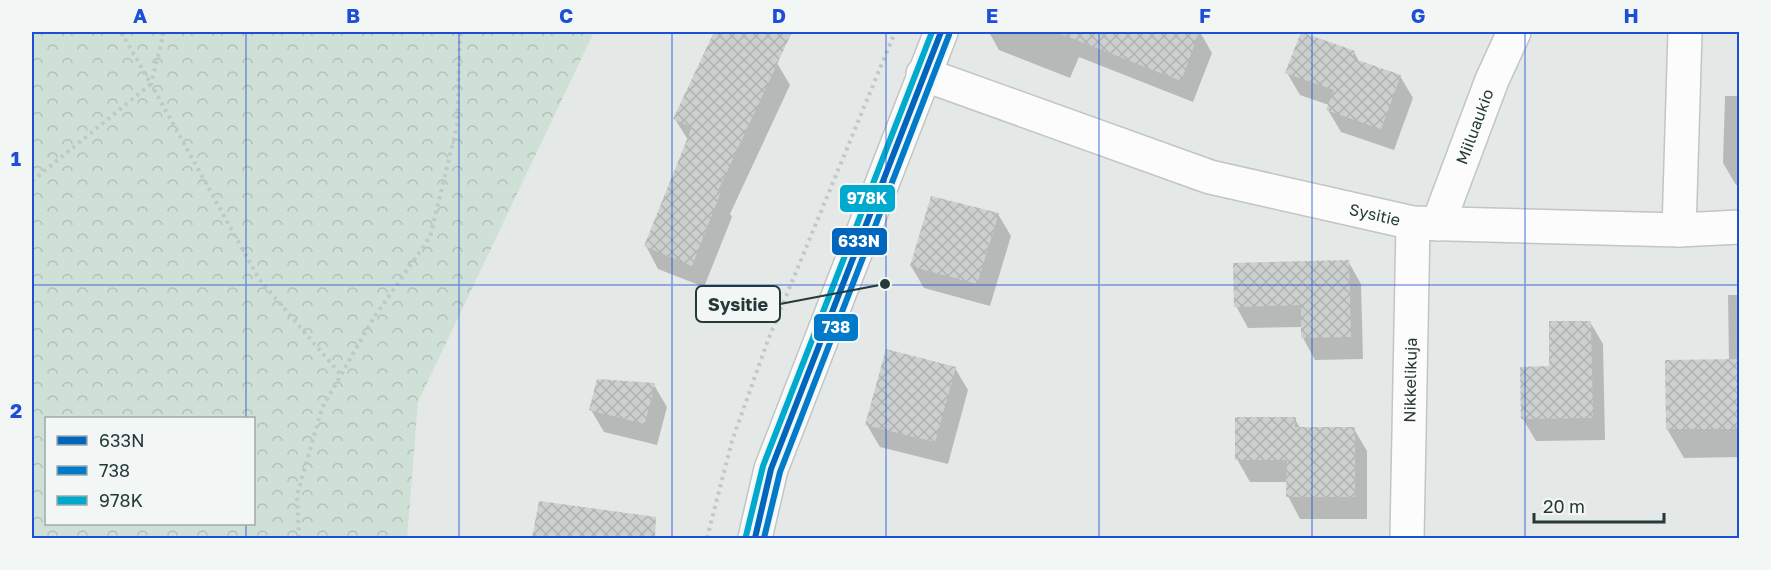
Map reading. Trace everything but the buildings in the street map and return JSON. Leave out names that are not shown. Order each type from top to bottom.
[{"type":"street","points":[[755,538],[771,469],[941,32]]},
{"type":"street","name":"Miiluaukio","points":[[1426,223],[1514,32]]},
{"type":"street","points":[[1679,230],[1684,32]]},
{"type":"street","name":"Sysitie","points":[[923,74],[1210,177],[1426,223],[1679,230],[1740,227]]},
{"type":"street","name":"Nikkelikuja","points":[[1407,538],[1426,223]]},
{"type":"path","points":[[121,32],[259,279],[341,375]]},
{"type":"path","points":[[32,181],[151,84],[164,32]]},
{"type":"path","points":[[299,538],[297,495],[322,408],[373,319],[430,237],[456,126],[460,32]]},
{"type":"path","points":[[707,538],[732,441],[768,340],[895,32]]},
{"type":"green space","points":[[32,32],[594,32],[418,402],[407,538],[32,538]]},
{"type":"transit line","name":"978K","points":[[746,536],[763,466],[932,32]]},
{"type":"transit line","name":"633N","points":[[755,538],[771,469],[941,32]]},
{"type":"transit line","name":"738","points":[[764,538],[780,472],[949,35]]},
{"type":"place","name":"Sysitie","points":[[885,284]]}]
